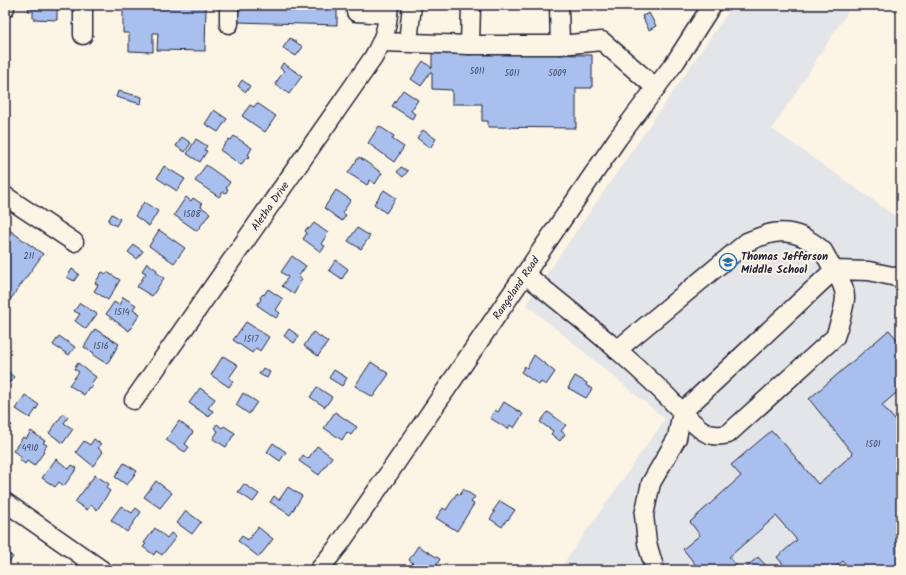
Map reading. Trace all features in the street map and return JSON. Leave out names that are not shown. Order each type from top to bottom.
[{"type":"street","points":[[83,5],[83,35]]},
{"type":"street","points":[[229,24],[230,5]]},
{"type":"street","points":[[409,33],[412,5]]},
{"type":"street","points":[[470,45],[471,5]]},
{"type":"street","points":[[559,5],[560,45]]},
{"type":"street","name":"Rangeland Road","points":[[319,570],[339,545],[389,473],[618,138],[676,61],[712,5]]},
{"type":"street","points":[[352,7],[388,10]]},
{"type":"street","name":"Aletha Drive","points":[[134,400],[373,58],[382,42],[387,25],[388,10]]},
{"type":"street","points":[[382,42],[470,45],[560,45],[602,41],[656,88]]},
{"type":"street","points":[[5,196],[74,242]]},
{"type":"street","points":[[525,274],[618,350],[707,435],[721,436],[728,434],[835,337],[845,298],[842,282],[822,251],[811,241],[793,233],[779,232],[764,235],[747,242],[618,350]]},
{"type":"street","points":[[655,570],[647,544],[644,515],[651,483],[677,438],[682,412],[834,270],[870,271],[901,278]]},
{"type":"street","points":[[5,502],[102,570]]},
{"type":"shaded area","name":"Thomas Jefferson Middle School","points":[[733,5],[852,5],[772,129],[901,220],[901,570],[559,570],[665,419],[526,304]]},
{"type":"building","points":[[29,5],[57,5],[57,20],[33,19],[33,11],[28,11]]},
{"type":"building","points":[[123,5],[206,5],[205,51],[157,50],[158,33],[153,33],[153,52],[129,51],[129,33],[123,33]]},
{"type":"building","points":[[238,5],[337,5],[337,25],[237,22]]},
{"type":"building","points":[[649,13],[656,26],[649,30],[642,16]]},
{"type":"building","points":[[290,38],[303,47],[296,56],[283,48]]},
{"type":"building","points":[[432,53],[592,55],[592,88],[576,88],[576,128],[488,127],[488,121],[482,121],[482,104],[452,104],[452,90],[432,89],[432,72],[430,72],[421,86],[411,79],[423,61],[432,68]]},
{"type":"building","points":[[283,63],[302,76],[289,94],[275,84],[284,71],[280,68]]},
{"type":"building","points":[[242,80],[250,86],[246,92],[238,86]]},
{"type":"building","points":[[403,90],[418,100],[411,111],[415,114],[412,119],[392,106]]},
{"type":"building","points":[[118,91],[142,97],[141,104],[116,97]]},
{"type":"building","points":[[257,103],[276,116],[265,132],[242,116],[250,105],[254,107]]},
{"type":"building","points":[[214,110],[227,119],[218,132],[205,124]]},
{"type":"building","points":[[379,126],[394,136],[392,139],[404,147],[394,162],[368,143]]},
{"type":"building","points":[[423,130],[436,139],[430,148],[417,138]]},
{"type":"building","points":[[234,136],[252,148],[248,155],[250,156],[248,159],[246,158],[241,165],[220,150],[229,139],[231,140]]},
{"type":"building","points":[[182,137],[191,143],[185,152],[176,146]]},
{"type":"building","points":[[196,139],[207,146],[204,150],[207,151],[200,162],[187,154]]},
{"type":"building","points":[[359,157],[382,173],[375,184],[370,180],[367,185],[348,173]]},
{"type":"building","points":[[206,165],[230,182],[226,188],[228,189],[226,193],[223,192],[219,197],[195,181]]},
{"type":"building","points":[[164,166],[185,179],[177,191],[157,178]]},
{"type":"building","points":[[401,167],[408,171],[403,177],[397,172]]},
{"type":"building","points":[[336,190],[351,200],[342,213],[346,215],[342,221],[324,208]]},
{"type":"building","points":[[384,190],[396,198],[386,213],[374,204]]},
{"type":"building","points":[[186,197],[191,201],[193,198],[202,204],[201,207],[210,213],[197,231],[174,215]]},
{"type":"building","points":[[144,202],[158,211],[149,226],[135,216]]},
{"type":"building","points":[[112,214],[120,219],[116,226],[108,221]]},
{"type":"building","points":[[314,223],[328,233],[321,244],[325,246],[321,252],[303,239],[307,233],[305,231],[307,228],[309,229]]},
{"type":"building","points":[[5,227],[43,254],[5,307],[5,262],[7,260],[5,258]]},
{"type":"building","points":[[357,228],[370,236],[361,249],[348,241]]},
{"type":"building","points":[[159,230],[185,248],[174,263],[149,246]]},
{"type":"building","points":[[134,245],[143,251],[137,259],[128,252]]},
{"type":"building","points":[[292,256],[306,266],[298,277],[302,279],[294,294],[282,286],[288,277],[281,272]]},
{"type":"building","points":[[336,260],[348,269],[342,279],[329,270]]},
{"type":"building","points":[[147,263],[157,270],[156,272],[164,278],[152,296],[137,287],[146,273],[142,271]]},
{"type":"building","points":[[72,269],[79,274],[74,281],[67,277]]},
{"type":"building","points":[[102,272],[106,274],[107,272],[120,280],[108,300],[94,291],[98,285],[95,283]]},
{"type":"building","points":[[268,289],[283,299],[276,310],[280,313],[276,318],[257,305],[261,299],[261,296],[263,294],[264,295]]},
{"type":"building","points":[[123,297],[136,305],[133,309],[140,314],[129,331],[106,314],[114,302],[119,305]]},
{"type":"building","points":[[80,303],[97,314],[86,329],[75,321],[80,314],[74,311]]},
{"type":"building","points":[[246,322],[269,337],[260,351],[256,348],[252,353],[233,340]]},
{"type":"building","points":[[95,329],[119,344],[107,364],[84,347]]},
{"type":"building","points":[[289,329],[299,336],[294,343],[284,336]]},
{"type":"building","points":[[889,330],[901,344],[901,389],[882,405],[901,427],[901,570],[851,570],[843,561],[832,570],[788,570],[777,557],[797,540],[776,516],[729,557],[740,570],[700,570],[683,549],[700,535],[690,522],[741,476],[731,465],[771,431],[774,434],[775,433],[818,484],[853,454],[809,399]]},
{"type":"building","points":[[313,332],[328,342],[318,356],[304,346]]},
{"type":"building","points":[[59,336],[75,347],[69,355],[53,345]]},
{"type":"building","points":[[534,355],[555,372],[546,385],[541,382],[539,385],[521,372],[525,366],[527,368]]},
{"type":"building","points":[[223,356],[238,365],[229,378],[233,381],[229,387],[211,375]]},
{"type":"building","points":[[371,362],[389,374],[373,397],[355,386]]},
{"type":"building","points":[[78,363],[96,377],[91,384],[93,386],[91,389],[89,387],[84,395],[69,385],[79,372],[74,369]]},
{"type":"building","points":[[263,368],[270,372],[267,378],[259,374]]},
{"type":"building","points":[[5,369],[14,377],[5,388]]},
{"type":"building","points":[[334,370],[347,378],[342,386],[329,378]]},
{"type":"building","points":[[575,376],[587,383],[586,385],[592,389],[586,398],[568,388]]},
{"type":"building","points":[[317,387],[332,397],[325,407],[310,397]]},
{"type":"building","points":[[200,388],[215,399],[208,408],[213,411],[209,417],[189,403]]},
{"type":"building","points":[[243,393],[257,402],[249,414],[236,405]]},
{"type":"building","points":[[25,395],[39,405],[30,418],[16,409]]},
{"type":"building","points":[[504,402],[523,414],[514,428],[510,425],[508,429],[490,418],[495,410],[498,412]]},
{"type":"building","points":[[335,412],[357,427],[351,435],[347,432],[342,440],[324,428]]},
{"type":"building","points":[[548,412],[566,425],[561,431],[565,434],[560,441],[551,434],[553,431],[540,422]]},
{"type":"building","points":[[63,414],[68,417],[64,423],[73,429],[63,443],[49,433]]},
{"type":"building","points":[[6,421],[12,425],[5,435],[5,422]]},
{"type":"building","points":[[179,421],[193,432],[185,444],[189,447],[185,452],[166,440]]},
{"type":"building","points":[[217,424],[222,428],[224,426],[235,433],[226,447],[213,439],[218,431],[214,428]]},
{"type":"building","points":[[31,431],[45,441],[43,443],[47,445],[34,466],[27,461],[25,464],[19,459],[21,456],[13,451],[23,437],[26,439]]},
{"type":"building","points":[[94,439],[101,444],[98,448],[103,452],[93,466],[76,452],[84,441],[90,445]]},
{"type":"building","points":[[273,443],[286,452],[280,461],[267,452]]},
{"type":"building","points":[[317,446],[332,457],[319,475],[299,461],[303,455],[308,459]]},
{"type":"building","points":[[56,459],[69,469],[72,465],[77,468],[64,486],[59,482],[55,487],[42,478]]},
{"type":"building","points":[[124,463],[137,471],[127,485],[115,477]]},
{"type":"building","points":[[95,475],[109,484],[106,488],[110,491],[97,510],[91,505],[87,510],[75,502]]},
{"type":"building","points":[[156,481],[172,493],[160,508],[144,497]]},
{"type":"building","points":[[244,484],[259,494],[253,502],[238,492]]},
{"type":"building","points":[[288,487],[302,496],[290,515],[270,502],[274,496],[279,500]]},
{"type":"building","points":[[463,489],[475,497],[471,502],[474,504],[457,531],[436,518],[443,508],[446,510],[457,493],[460,495]]},
{"type":"building","points":[[500,501],[515,510],[502,527],[490,519],[495,512],[493,511]]},
{"type":"building","points":[[121,506],[132,513],[136,508],[141,512],[127,532],[111,520]]},
{"type":"building","points":[[186,511],[201,522],[192,534],[177,523]]},
{"type":"building","points":[[258,527],[273,539],[259,557],[238,541],[242,536],[248,540]]},
{"type":"building","points":[[155,528],[167,538],[171,533],[176,537],[162,555],[156,551],[154,555],[143,547],[146,544],[144,543]]},
{"type":"building","points":[[418,546],[440,559],[434,570],[408,570],[413,563],[409,560]]},
{"type":"building","points":[[5,551],[13,557],[5,567]]},
{"type":"building","points":[[758,557],[770,570],[743,570]]},
{"type":"place","name":"Thomas Jefferson Middle School","points":[[728,262]]}]
